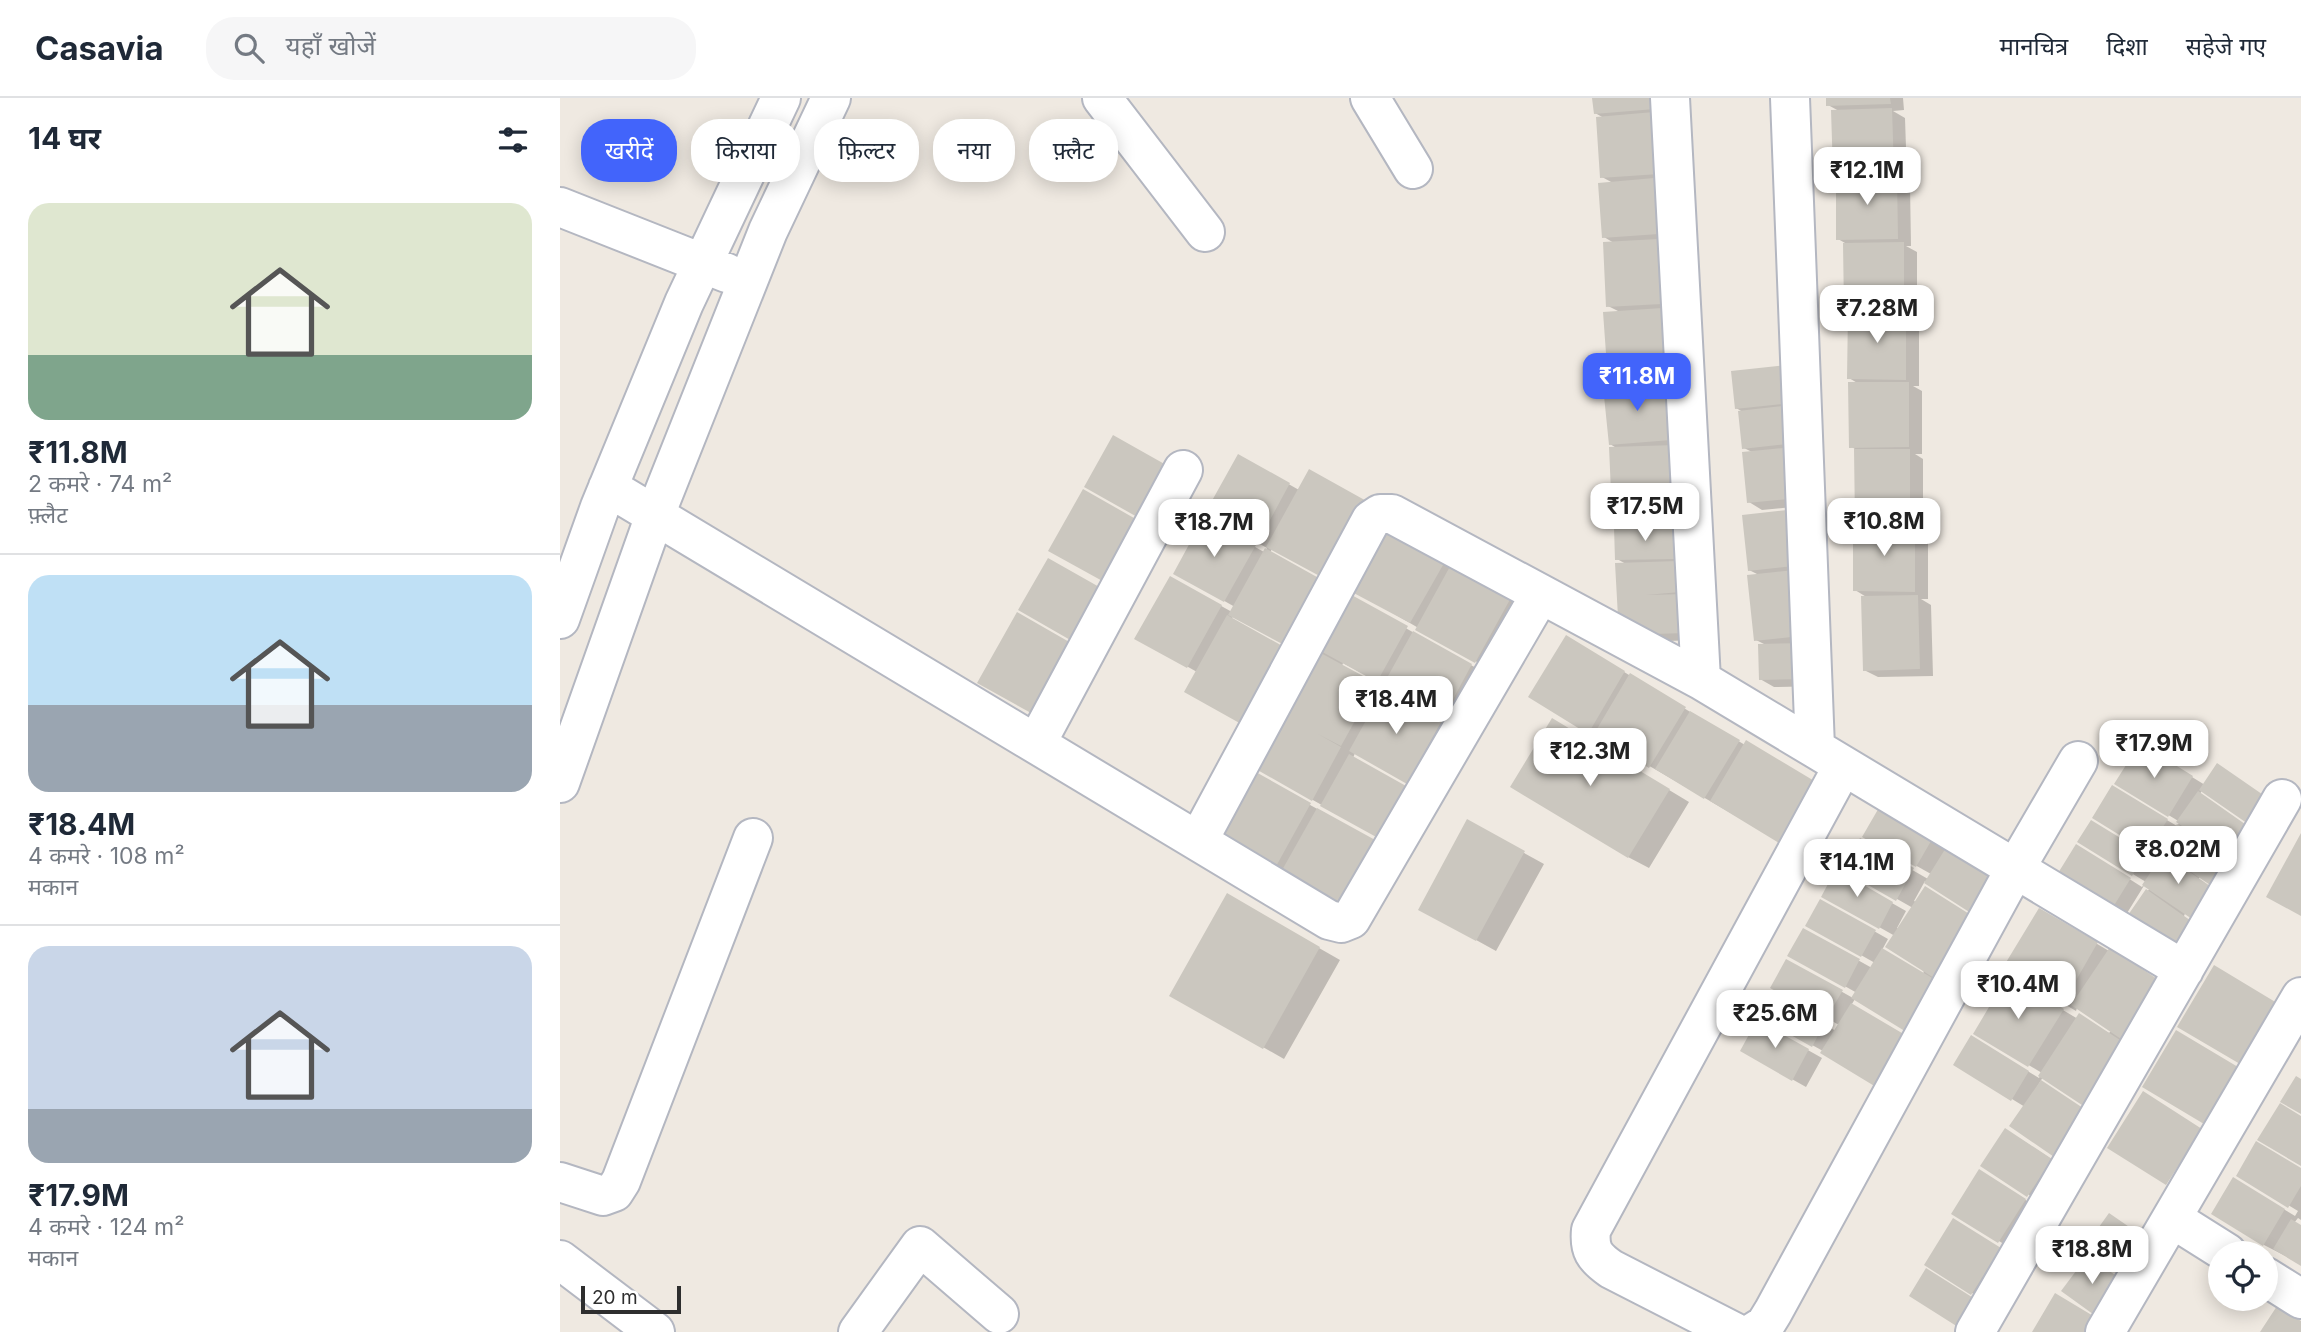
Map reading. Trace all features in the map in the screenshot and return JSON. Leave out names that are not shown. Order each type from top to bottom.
[{"type":"street","points":[[560,619],[608,487],[684,303],[781,98]]},
{"type":"street","points":[[560,783],[656,515],[768,231],[831,98]]},
{"type":"street","points":[[1102,98],[1205,232]]},
{"type":"street","points":[[1370,98],[1413,169]]},
{"type":"street","points":[[1670,98],[1701,680]]},
{"type":"street","points":[[1734,1332],[1611,1269],[1595,1258],[1589,1245],[1591,1230],[1829,757],[1790,98]]},
{"type":"street","points":[[560,206],[749,282]]},
{"type":"street","points":[[1036,744],[1183,470]]},
{"type":"street","points":[[608,487],[1329,920],[1341,923],[1351,919],[1540,595]]},
{"type":"street","points":[[1198,841],[1371,520],[1380,514],[1392,514],[1701,680],[2184,970]]},
{"type":"street","points":[[1754,1332],[1765,1325],[1773,1312],[2015,869],[2078,761]]},
{"type":"street","points":[[1976,1332],[2282,799]]},
{"type":"street","points":[[560,1182],[603,1196],[614,1192],[621,1181],[753,838]]},
{"type":"street","points":[[2105,1332],[2301,997]]},
{"type":"street","points":[[2173,1219],[2208,1241]]},
{"type":"street","points":[[858,1332],[920,1246],[999,1314]]},
{"type":"street","points":[[560,1260],[655,1332]]},
{"type":"street","points":[[2278,1285],[2301,1299]]},
{"type":"building","points":[[1592,98],[1654,98],[1655,109],[1594,114]]},
{"type":"building","points":[[1826,98],[1890,98],[1891,104],[1826,106]]},
{"type":"building","points":[[1892,108],[1894,171],[1833,172],[1831,110]]},
{"type":"building","points":[[1654,112],[1659,174],[1600,178],[1596,117]]},
{"type":"building","points":[[1836,175],[1897,175],[1898,239],[1836,240]]},
{"type":"building","points":[[1654,178],[1659,234],[1602,238],[1598,183]]},
{"type":"building","points":[[1658,239],[1662,304],[1606,307],[1603,242]]},
{"type":"building","points":[[1904,242],[1904,309],[1844,309],[1843,243]]},
{"type":"building","points":[[1662,308],[1667,378],[1608,381],[1603,312]]},
{"type":"building","points":[[1848,311],[1906,311],[1906,380],[1847,379]]},
{"type":"building","points":[[1788,365],[1792,403],[1735,409],[1731,371]]},
{"type":"building","points":[[1665,381],[1671,440],[1609,445],[1603,386]]},
{"type":"building","points":[[1848,382],[1909,382],[1909,447],[1849,448]]},
{"type":"building","points":[[1791,405],[1795,443],[1742,449],[1738,411]]},
{"type":"building","points":[[1113,435],[1168,466],[1139,518],[1084,487]]},
{"type":"building","points":[[1676,445],[1678,489],[1611,492],[1609,447]]},
{"type":"building","points":[[1794,447],[1799,498],[1747,503],[1742,452]]},
{"type":"building","points":[[1854,449],[1910,449],[1910,522],[1855,522]]},
{"type":"building","points":[[1238,454],[1290,483],[1257,544],[1204,515]]},
{"type":"building","points":[[1309,469],[1370,503],[1327,580],[1266,547]]},
{"type":"building","points":[[1083,489],[1141,522],[1106,583],[1048,551]]},
{"type":"building","points":[[1674,492],[1675,523],[1611,524],[1610,494]]},
{"type":"building","points":[[1796,509],[1802,565],[1748,571],[1742,515]]},
{"type":"building","points":[[1204,517],[1256,545],[1224,602],[1173,574]]},
{"type":"building","points":[[1387,524],[1447,558],[1410,623],[1350,591]]},
{"type":"building","points":[[1853,524],[1915,525],[1915,592],[1853,591]]},
{"type":"building","points":[[1675,525],[1676,559],[1615,560],[1614,527]]},
{"type":"building","points":[[1265,548],[1324,581],[1288,647],[1228,615]]},
{"type":"building","points":[[1048,558],[1101,588],[1072,641],[1018,610]]},
{"type":"building","points":[[1453,561],[1513,594],[1475,663],[1415,630]]},
{"type":"building","points":[[1678,561],[1680,592],[1646,595],[1686,594],[1687,633],[1619,635],[1615,563]]},
{"type":"building","points":[[1803,569],[1810,635],[1754,641],[1747,575]]},
{"type":"building","points":[[1170,576],[1222,605],[1187,668],[1134,639]]},
{"type":"building","points":[[1348,593],[1408,626],[1377,682],[1317,649]]},
{"type":"building","points":[[1918,595],[1920,669],[1863,671],[1861,596]]},
{"type":"building","points":[[1017,612],[1071,643],[1031,713],[977,683]]},
{"type":"building","points":[[1227,615],[1286,648],[1243,725],[1184,692]]},
{"type":"building","points":[[1413,631],[1472,664],[1443,718],[1383,685]]},
{"type":"building","points":[[1566,635],[1625,671],[1588,734],[1528,697]]},
{"type":"building","points":[[1808,643],[1809,679],[1759,680],[1758,644]]},
{"type":"building","points":[[1317,651],[1376,683],[1341,746],[1318,734],[1341,747],[1312,801],[1254,768]]},
{"type":"building","points":[[1630,673],[1686,707],[1649,768],[1594,734]]},
{"type":"building","points":[[1384,688],[1442,720],[1407,784],[1349,751]]},
{"type":"building","points":[[1690,711],[1740,740],[1704,799],[1655,769]]},
{"type":"building","points":[[1552,718],[1670,789],[1628,858],[1510,787]]},
{"type":"building","points":[[1746,740],[1816,782],[1779,843],[1710,801]]},
{"type":"building","points":[[2140,743],[2193,776],[2168,817],[2114,784]]},
{"type":"building","points":[[1349,754],[1406,786],[1378,838],[1320,806]]},
{"type":"building","points":[[2217,763],[2272,801],[2254,828],[2199,790]]},
{"type":"building","points":[[1254,771],[1311,803],[1274,870],[1217,838]]},
{"type":"building","points":[[2112,785],[2168,819],[2147,852],[2092,818]]},
{"type":"building","points":[[2198,791],[2252,829],[2213,887],[2159,850],[2177,824],[2206,842],[2176,822]]},
{"type":"building","points":[[1884,799],[1938,829],[1916,867],[1862,837]]},
{"type":"building","points":[[1317,808],[1377,841],[1342,906],[1281,872]]},
{"type":"building","points":[[1467,819],[1525,851],[1476,941],[1418,910]]},
{"type":"building","points":[[2091,820],[2145,853],[2132,876],[2077,842]]},
{"type":"building","points":[[2301,833],[2301,916],[2266,897]]},
{"type":"building","points":[[1860,838],[1914,868],[1896,901],[1842,870]]},
{"type":"building","points":[[1952,838],[2006,872],[1977,917],[1924,883]]},
{"type":"building","points":[[2076,844],[2131,878],[2110,912],[2055,878]]},
{"type":"building","points":[[2163,854],[2213,888],[2192,919],[2142,885]]},
{"type":"building","points":[[1836,869],[1893,902],[1879,929],[1821,897]]},
{"type":"building","points":[[1925,886],[1974,917],[1934,978],[1885,947]]},
{"type":"building","points":[[2146,889],[2194,923],[2174,951],[2126,918]]},
{"type":"building","points":[[1227,893],[1320,947],[1263,1049],[1169,996]]},
{"type":"building","points":[[1820,899],[1876,930],[1861,957],[1805,926]]},
{"type":"building","points":[[2039,908],[2098,942],[2062,1005],[2002,969]]},
{"type":"building","points":[[1803,928],[1860,959],[1845,988],[1787,956]]},
{"type":"building","points":[[2110,947],[2160,981],[2121,1039],[2071,1005]]},
{"type":"building","points":[[1882,948],[1939,982],[1908,1033],[1851,998]]},
{"type":"building","points":[[1786,959],[1843,990],[1826,1019],[1770,988]]},
{"type":"building","points":[[2214,965],[2277,1003],[2240,1064],[2177,1027]]},
{"type":"building","points":[[2008,975],[2064,1009],[2028,1067],[1973,1034]]},
{"type":"building","points":[[1767,990],[1825,1022],[1812,1047],[1754,1014]]},
{"type":"building","points":[[1851,1003],[1907,1036],[1876,1087],[1820,1053]]},
{"type":"building","points":[[2079,1013],[2126,1044],[2085,1107],[2038,1076]]},
{"type":"building","points":[[1757,1020],[1809,1049],[1792,1081],[1740,1051]]},
{"type":"building","points":[[2176,1030],[2238,1067],[2204,1124],[2142,1087]]},
{"type":"building","points":[[1971,1035],[2029,1071],[2011,1101],[1953,1065]]},
{"type":"building","points":[[2296,1076],[2301,1079],[2301,1114],[2280,1102]]},
{"type":"building","points":[[2041,1080],[2089,1112],[2057,1159],[2009,1126]]},
{"type":"building","points":[[2143,1091],[2202,1129],[2166,1185],[2107,1148]]},
{"type":"building","points":[[2280,1103],[2301,1116],[2301,1166],[2257,1140]]},
{"type":"building","points":[[2005,1128],[2052,1159],[2027,1197],[1980,1166]]},
{"type":"building","points":[[2256,1141],[2301,1168],[2301,1186],[2288,1208],[2236,1176]]},
{"type":"building","points":[[1979,1169],[2026,1199],[1998,1243],[1951,1214]]},
{"type":"building","points":[[2233,1177],[2285,1209],[2266,1241],[2255,1241],[2211,1214]]},
{"type":"building","points":[[2109,1213],[2151,1242],[2125,1278],[2084,1248]]},
{"type":"building","points":[[1953,1218],[2001,1248],[1971,1295],[1924,1265]]},
{"type":"building","points":[[2291,1219],[2301,1225],[2301,1266],[2278,1252],[2278,1241]]},
{"type":"building","points":[[2088,1255],[2123,1281],[2097,1317],[2061,1291]]},
{"type":"building","points":[[1926,1268],[1975,1299],[1958,1327],[1909,1296]]},
{"type":"building","points":[[2055,1293],[2100,1320],[2093,1332],[2032,1332]]},
{"type":"building","points":[[2278,1307],[2301,1321],[2301,1332],[2260,1332],[2274,1311],[2278,1311]]}]
